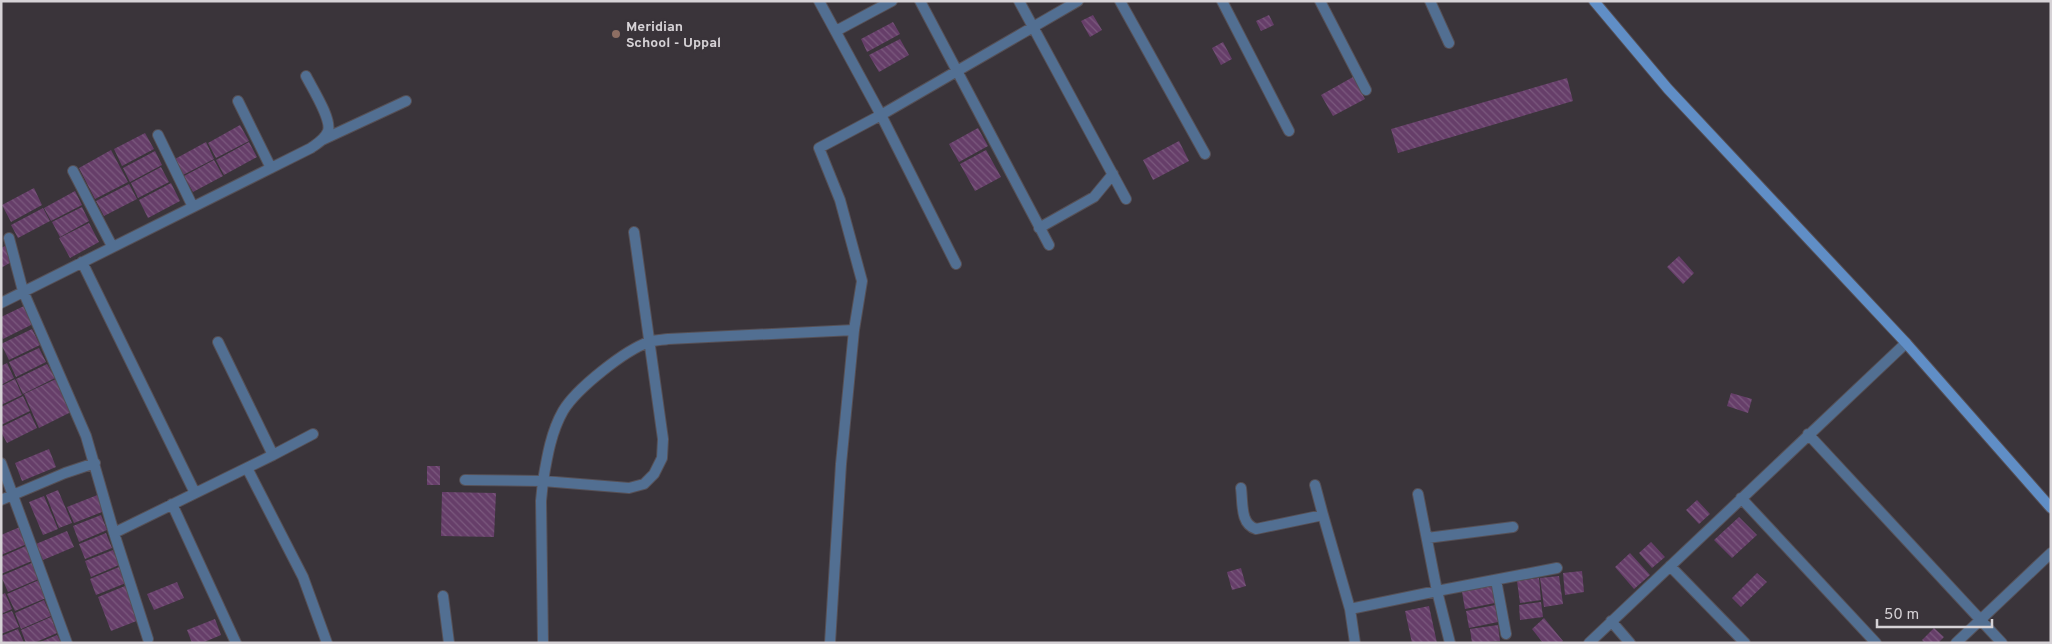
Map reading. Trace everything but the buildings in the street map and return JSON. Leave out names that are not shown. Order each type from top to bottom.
[{"type":"street","points":[[819,1],[881,116],[956,264]]},
{"type":"street","points":[[836,31],[892,1]]},
{"type":"street","points":[[920,1],[1049,245]]},
{"type":"street","points":[[1019,1],[1126,199]]},
{"type":"street","points":[[830,643],[840,464],[854,330],[862,281],[840,200],[819,148],[881,116],[1078,1]]},
{"type":"street","points":[[1120,1],[1205,154]]},
{"type":"street","points":[[1222,1],[1289,131]]},
{"type":"street","points":[[1320,1],[1366,90]]},
{"type":"street","points":[[1430,1],[1450,43]]},
{"type":"street","points":[[1594,1],[1668,89],[1906,343],[2051,508]]},
{"type":"street","points":[[306,76],[327,117],[329,130],[322,140]]},
{"type":"street","points":[[238,101],[271,168]]},
{"type":"street","points":[[1,303],[311,148],[322,140],[406,101]]},
{"type":"street","points":[[158,135],[193,206]]},
{"type":"street","points":[[73,171],[112,246]]},
{"type":"street","points":[[1039,228],[1094,197],[1113,174]]},
{"type":"street","points":[[464,480],[543,480],[629,488],[644,484],[654,474],[662,458],[663,439],[634,232]]},
{"type":"street","points":[[9,238],[23,291],[86,436],[114,533],[148,639]]},
{"type":"street","points":[[82,262],[195,493]]},
{"type":"street","points":[[543,643],[541,501],[547,456],[558,420],[564,409],[587,384],[625,354],[649,342],[686,337],[854,330]]},
{"type":"street","points":[[218,342],[273,455]]},
{"type":"street","points":[[1589,643],[1610,621],[1906,343]]},
{"type":"street","points":[[114,533],[313,434]]},
{"type":"street","points":[[1808,434],[2002,643]]},
{"type":"street","points":[[1,463],[68,643]]},
{"type":"street","points":[[1,500],[65,473],[95,463]]},
{"type":"street","points":[[247,468],[303,577],[327,643]]},
{"type":"street","points":[[1315,486],[1350,609],[1355,643]]},
{"type":"street","points":[[1241,488],[1245,522],[1249,527],[1256,529],[1323,515]]},
{"type":"street","points":[[1418,494],[1450,643]]},
{"type":"street","points":[[1741,498],[1876,643]]},
{"type":"street","points":[[172,504],[236,643]]},
{"type":"street","points":[[1427,538],[1513,527]]},
{"type":"street","points":[[1956,643],[2051,553]]},
{"type":"street","points":[[1670,566],[1745,643]]},
{"type":"street","points":[[1350,609],[1557,568]]},
{"type":"street","points":[[1496,580],[1506,634]]},
{"type":"street","points":[[443,596],[449,643]]},
{"type":"street","points":[[1610,621],[1630,643]]},
{"type":"place","name":"Meridian School - Uppal","points":[[616,34]]}]
